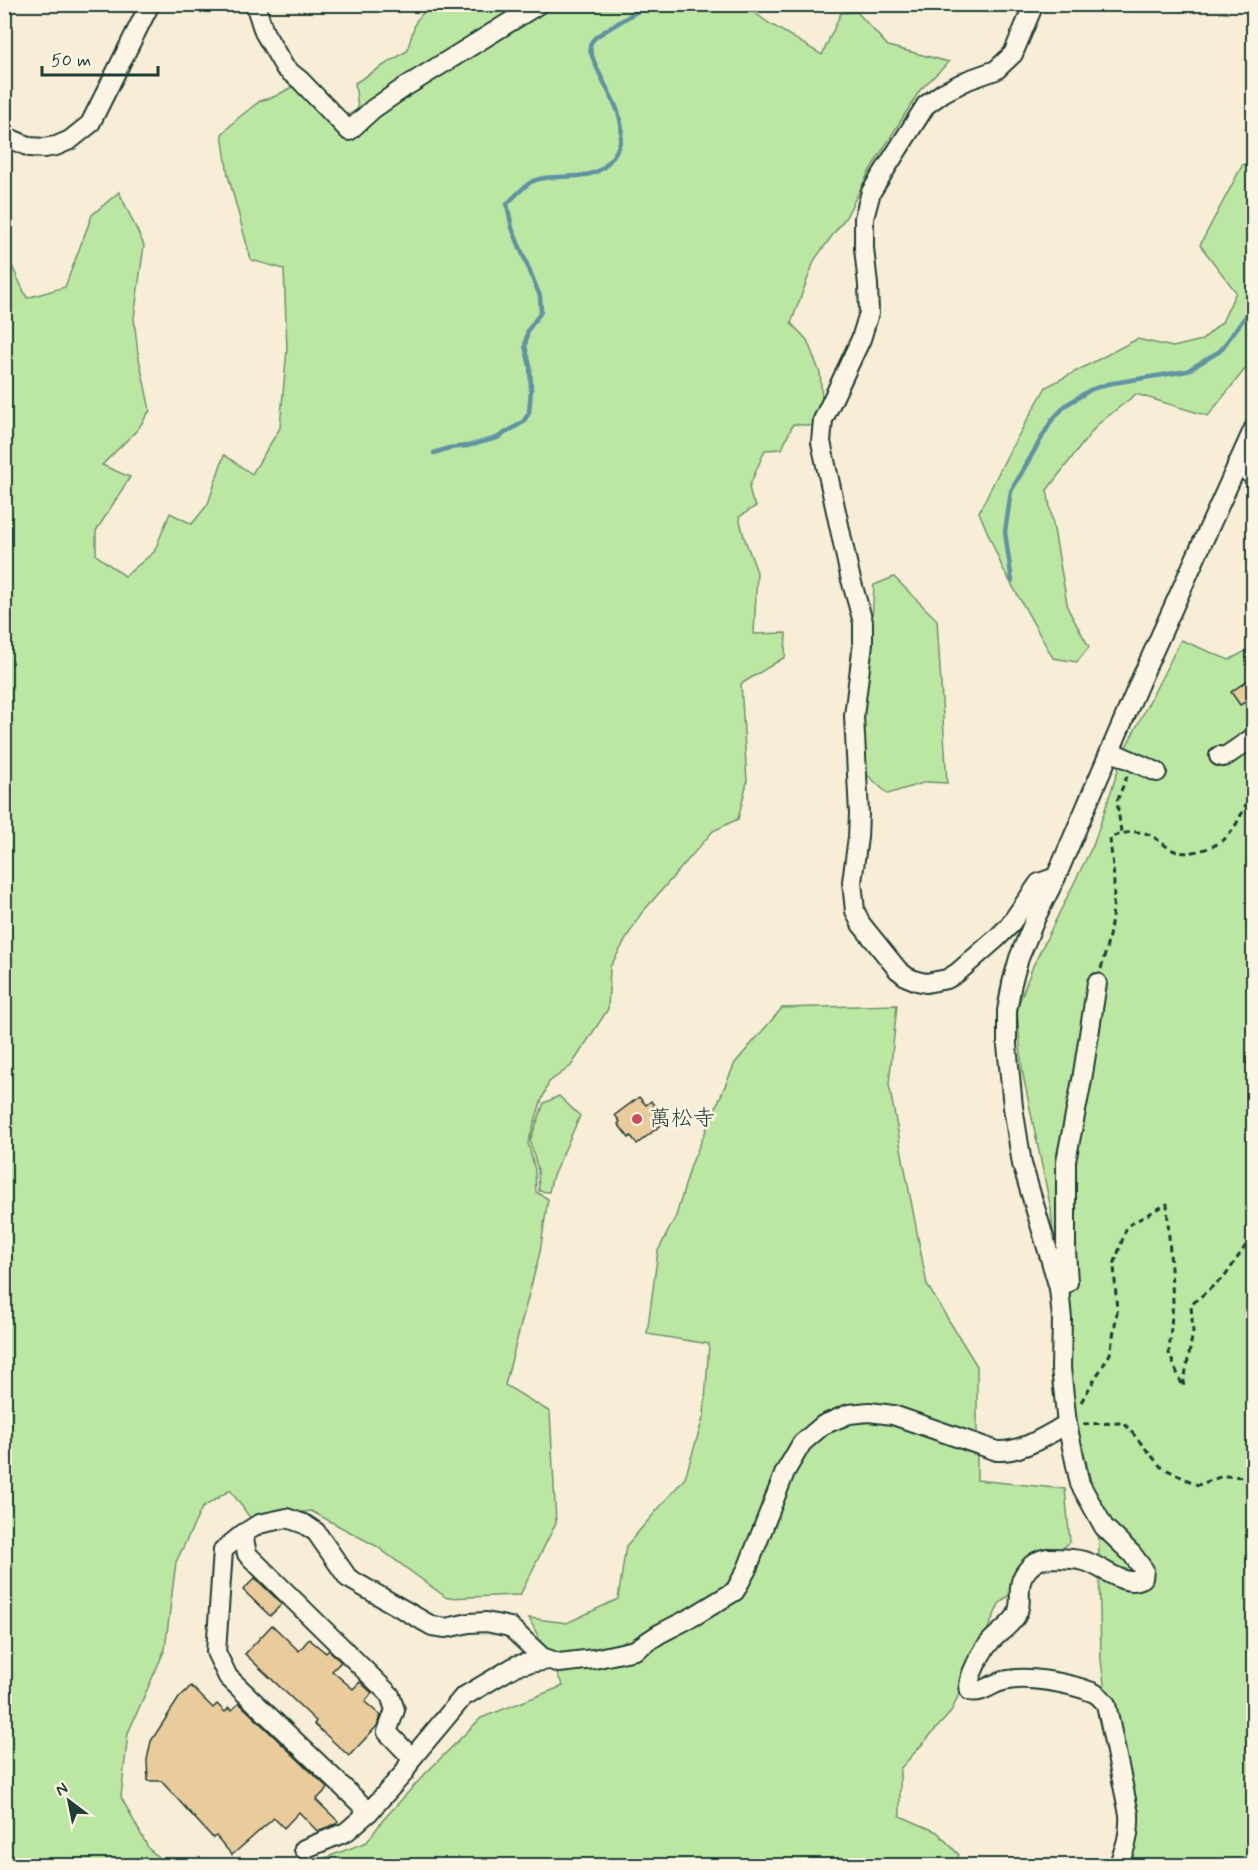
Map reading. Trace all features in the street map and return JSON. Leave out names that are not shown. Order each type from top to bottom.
[{"type":"street","points":[[4,136],[30,147],[44,148],[70,140],[90,124],[150,4]]},
{"type":"street","points":[[255,4],[264,32],[285,68],[300,80],[349,131],[373,109],[405,87],[539,4]]},
{"type":"street","points":[[1034,4],[1012,54],[996,70],[944,92],[926,105],[884,168],[871,192],[864,218],[869,313],[861,339],[823,420],[820,442],[862,622],[863,643],[854,716],[859,814],[852,882],[855,911],[861,924],[898,970],[907,976],[926,983],[947,979],[998,938],[1039,883],[1056,877]]},
{"type":"street","points":[[1118,1866],[1128,1842],[1130,1827],[1106,1704],[1095,1693],[1052,1681],[1009,1680],[975,1692],[970,1691],[968,1687],[982,1652],[1019,1610],[1020,1582],[1032,1565],[1044,1558],[1085,1561],[1126,1581],[1136,1582],[1143,1578],[1144,1570],[1132,1554],[1104,1527],[1080,1484],[1067,1424],[1061,1368],[1062,1319],[1059,1288],[1022,1164],[1013,1107],[1007,1045],[1007,1011],[1014,974],[1036,917],[1056,877],[1254,428]]},
{"type":"street","points":[[1237,464],[1254,478]]},
{"type":"street","points":[[1219,756],[1223,758],[1254,736]]},
{"type":"street","points":[[1110,751],[1157,772]]},
{"type":"street","points":[[1059,1288],[1068,1282],[1066,1161],[1082,1080],[1096,983]]},
{"type":"street","points":[[369,1812],[228,1677],[216,1652],[223,1550],[259,1524],[287,1518],[304,1524],[315,1532],[348,1578],[432,1626],[446,1628],[486,1622],[510,1628],[542,1657],[549,1660],[559,1663],[594,1659],[635,1650],[735,1591],[747,1569],[785,1472],[802,1443],[823,1425],[849,1414],[869,1412],[894,1415],[997,1451],[1007,1452],[1033,1444],[1067,1424]]},
{"type":"street","points":[[243,1534],[246,1554],[390,1695],[395,1710],[387,1732],[412,1758]]},
{"type":"street","points":[[304,1849],[346,1832],[369,1812],[404,1773],[412,1758],[463,1697],[517,1665],[549,1660]]},
{"type":"path","points":[[1121,832],[1117,801],[1127,775]]},
{"type":"path","points":[[1096,983],[1110,937],[1114,901],[1110,838],[1121,832],[1148,834],[1180,853],[1206,849],[1219,843],[1237,825],[1254,795]]},
{"type":"path","points":[[1067,1424],[1110,1354],[1117,1313],[1114,1265],[1127,1226],[1167,1204],[1173,1301],[1168,1353],[1183,1387],[1193,1332],[1191,1305],[1226,1275],[1254,1233]]},
{"type":"path","points":[[1067,1424],[1124,1423],[1161,1467],[1198,1485],[1223,1476],[1250,1477],[1254,1468]]},
{"type":"green space","points":[[430,5],[749,5],[750,9],[767,22],[822,55],[841,13],[857,12],[888,46],[949,62],[920,90],[870,170],[846,217],[815,259],[791,323],[807,340],[820,373],[822,398],[814,426],[793,424],[782,449],[765,450],[749,487],[756,506],[739,517],[757,572],[754,634],[786,633],[785,657],[741,684],[747,782],[738,819],[713,831],[640,915],[610,967],[608,1009],[571,1066],[549,1082],[528,1143],[535,1170],[536,1192],[548,1199],[540,1252],[505,1385],[550,1412],[556,1523],[520,1595],[447,1598],[376,1546],[311,1511],[251,1519],[230,1490],[202,1508],[176,1562],[165,1649],[128,1733],[121,1797],[149,1849],[167,1865],[5,1865],[4,249],[27,298],[65,287],[92,215],[119,192],[144,245],[134,318],[138,354],[150,410],[138,429],[102,465],[130,477],[96,531],[96,555],[125,576],[154,552],[170,513],[192,524],[208,504],[224,455],[252,474],[280,428],[287,349],[284,269],[251,260],[228,175],[222,134],[260,101],[276,96],[297,84],[339,121],[358,109],[355,83],[407,51],[416,21]]},
{"type":"green space","points":[[1243,164],[1253,166],[1253,359],[1208,416],[1136,394],[1097,425],[1047,490],[1068,609],[1089,647],[1077,662],[1053,658],[1003,569],[979,512],[1009,452],[1046,387],[1137,339],[1173,347],[1202,340],[1222,322],[1236,292],[1200,245]]},
{"type":"green space","points":[[894,577],[937,620],[947,783],[926,782],[888,794],[864,772],[860,726],[870,657],[874,585]]},
{"type":"green space","points":[[1181,640],[1229,660],[1253,647],[1253,1865],[1127,1865],[1101,1660],[1098,1510],[1083,1449],[1067,1424],[1051,1209],[1022,1070],[1017,1008],[1033,966],[1094,843],[1125,749]]},
{"type":"green space","points":[[897,1005],[889,1085],[927,1285],[977,1366],[977,1480],[1065,1489],[1070,1542],[999,1604],[951,1712],[900,1769],[900,1816],[937,1832],[959,1855],[954,1865],[304,1866],[367,1842],[383,1820],[423,1776],[481,1718],[563,1686],[529,1618],[567,1623],[618,1599],[626,1546],[685,1478],[704,1415],[709,1344],[647,1334],[658,1251],[676,1216],[691,1165],[735,1063],[782,1008]]},
{"type":"green space","points":[[559,1096],[580,1116],[552,1178],[549,1192],[539,1191],[538,1170],[530,1141],[544,1103]]},
{"type":"building","points":[[1254,676],[1254,714],[1245,702],[1240,705],[1231,692]]},
{"type":"building","points":[[639,1097],[646,1105],[651,1101],[659,1112],[654,1115],[661,1125],[637,1144],[618,1124],[620,1122],[615,1115]]},
{"type":"building","points":[[255,1578],[282,1604],[270,1616],[243,1590]]},
{"type":"building","points":[[272,1625],[299,1651],[309,1639],[326,1653],[329,1650],[341,1662],[332,1671],[353,1689],[360,1682],[372,1693],[365,1702],[381,1716],[377,1726],[349,1756],[314,1724],[316,1721],[245,1654]]},
{"type":"building","points":[[191,1686],[213,1708],[217,1704],[225,1712],[229,1708],[231,1711],[239,1703],[328,1788],[316,1800],[338,1821],[336,1824],[317,1831],[299,1812],[284,1828],[274,1818],[232,1855],[216,1836],[213,1838],[161,1781],[148,1781],[147,1760],[151,1741],[179,1698]]},
{"type":"waterway","points":[[434,453],[497,438],[523,422],[529,413],[530,366],[525,346],[528,330],[541,312],[540,296],[512,228],[507,204],[531,182],[549,177],[590,174],[606,165],[616,152],[621,139],[618,113],[594,61],[590,45],[597,36],[649,4]]},
{"type":"waterway","points":[[1012,581],[1005,532],[1011,491],[1052,420],[1066,405],[1090,390],[1107,384],[1187,371],[1220,351],[1254,305]]},
{"type":"place","name":"萬松寺","points":[[637,1119]]}]
